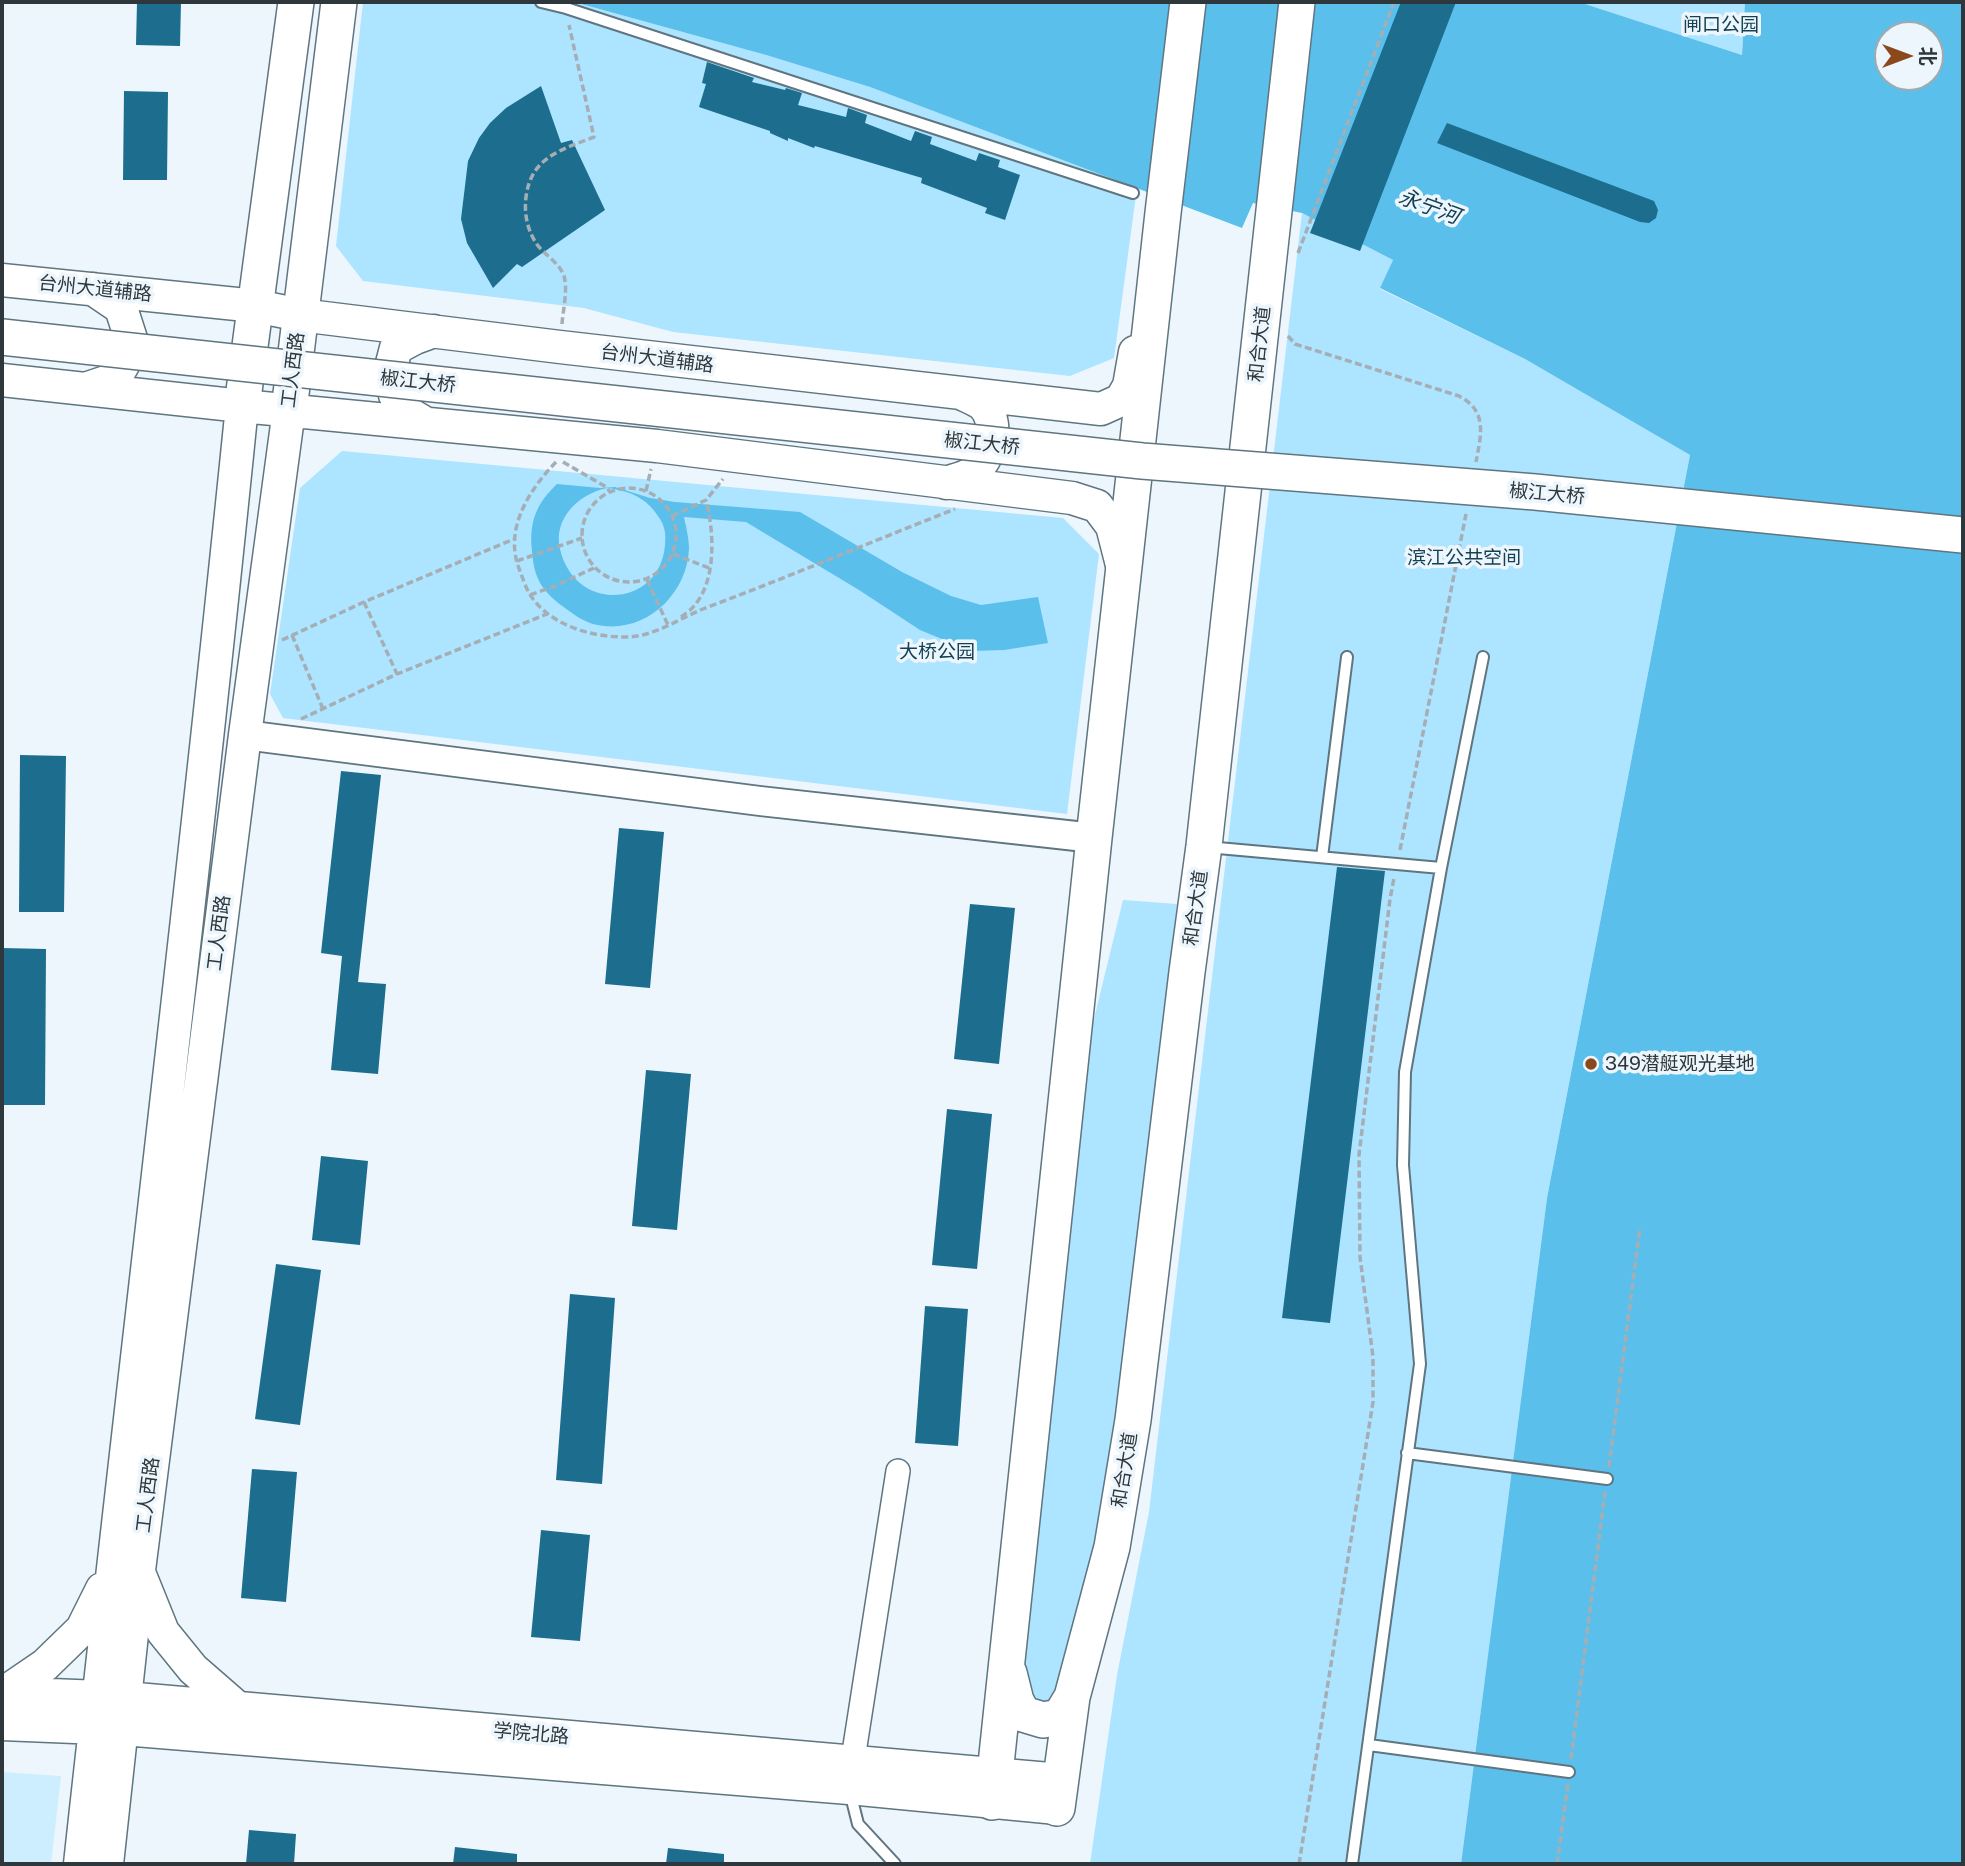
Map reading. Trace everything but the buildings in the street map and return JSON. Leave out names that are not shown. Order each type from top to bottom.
[{"type":"main road","name":"工人西路","points":[[107,1864],[110,1713],[228,542],[242,406],[296,2]]},
{"type":"main road","name":"工人西路","points":[[125,1569],[245,735],[289,410],[339,2]]},
{"type":"main road","points":[[993,1788],[1094,838],[1188,2]]},
{"type":"main road","name":"和合大道","points":[[1059,1794],[1072,1697],[1112,1547],[1133,1420],[1187,972],[1282,257],[1297,2]]},
{"type":"main road","points":[[272,180],[279,198],[289,203],[305,196],[317,183]]},
{"type":"main road","name":"台州大道辅路","points":[[2,279],[256,306],[560,347],[1101,409],[1121,400],[1129,386],[1141,295],[1161,226]]},
{"type":"main road","points":[[83,389],[115,379],[132,342],[121,308],[93,289]]},
{"type":"main road","name":"椒江大桥","points":[[2,317],[1144,442],[1536,469],[1963,512]]},
{"type":"main road","points":[[425,423],[403,410],[395,395],[390,371],[396,348],[435,331]]},
{"type":"main road","name":"椒江大桥","points":[[2,337],[1142,461],[1535,492],[1963,535]]},
{"type":"main road","points":[[2,380],[743,456],[951,496],[1072,498],[1097,506],[1112,526],[1124,572]]},
{"type":"main road","points":[[951,496],[982,463],[992,438],[991,418],[984,405],[961,393]]},
{"type":"main road","points":[[228,542],[239,528],[251,521],[262,529],[270,550]]},
{"type":"main road","points":[[3,1693],[45,1665],[82,1629],[125,1569],[163,1632],[193,1669],[239,1709]]},
{"type":"main road","points":[[1007,1659],[1016,1701],[1023,1714],[1043,1720],[1060,1717],[1072,1697]]},
{"type":"main road","name":"学院北路","points":[[3,1693],[110,1713],[1059,1794]]},
{"type":"main road","name":"学院北路","points":[[2,1724],[110,1713],[239,1709],[850,1775]]},
{"type":"main road","name":"工人西路","points":[[80,1864],[110,1713]]},
{"type":"street","points":[[245,735],[760,801],[1094,838]]},
{"type":"street","points":[[850,1775],[898,1471]]},
{"type":"lane","points":[[541,2],[1133,193]]},
{"type":"lane","points":[[1322,857],[1347,657]]},
{"type":"lane","points":[[1352,1864],[1420,1364],[1403,1165],[1405,1072],[1441,868],[1483,657]]},
{"type":"lane","points":[[1205,846],[1441,868]]},
{"type":"lane","points":[[1407,1453],[1607,1479]]},
{"type":"lane","points":[[1369,1745],[1569,1772]]},
{"type":"lane","points":[[850,1775],[858,1824],[895,1864]]},
{"type":"path","points":[[1282,257],[1306,231],[1394,2]]},
{"type":"path","points":[[560,347],[564,275],[538,246],[529,231],[525,208],[527,187],[534,169],[561,150],[594,137],[566,8]]},
{"type":"path","points":[[1282,329],[1295,344],[1469,401],[1477,412],[1482,430],[1474,470]]},
{"type":"path","points":[[598,440],[558,460],[529,496],[517,519],[514,540],[517,561],[530,595],[547,614],[577,629],[600,636],[626,638],[646,635],[877,540],[951,496]]},
{"type":"path","points":[[672,516],[706,499],[743,456]]},
{"type":"path","points":[[558,460],[609,491]]},
{"type":"path","points":[[633,488],[646,491],[659,498],[672,516],[676,536],[674,555],[648,581],[618,582],[592,569],[586,556],[580,539],[586,514],[594,503],[609,491],[633,488]]},
{"type":"path","points":[[680,619],[695,606],[705,587],[712,537],[706,499]]},
{"type":"path","points":[[1299,1864],[1373,1402],[1373,1357],[1360,1257],[1359,1155],[1390,899],[1467,510]]},
{"type":"path","points":[[517,561],[580,539]]},
{"type":"path","points":[[256,651],[364,602],[514,540]]},
{"type":"path","points":[[674,555],[707,567]]},
{"type":"path","points":[[530,595],[592,569]]},
{"type":"path","points":[[648,581],[668,625]]},
{"type":"path","points":[[364,602],[397,674]]},
{"type":"path","points":[[299,720],[397,674],[547,614]]},
{"type":"path","points":[[292,635],[323,709]]},
{"type":"path","points":[[1557,1864],[1640,1227]]},
{"type":"shaded area","points":[[2,1772],[61,1776],[51,1864],[2,1864]]},
{"type":"green space","points":[[363,2],[574,2],[870,87],[1137,188],[1114,358],[1070,376],[673,332],[584,308],[363,281],[336,246]]},
{"type":"green space","name":"闸口公园","points":[[1579,2],[1745,2],[1742,55]]},
{"type":"green space","name":"滨江公共空间","points":[[1302,213],[1393,260],[1380,289],[1525,359],[1690,455],[1547,1198],[1461,1864],[1090,1864],[1117,1675],[1149,1512]]},
{"type":"green space","name":"大桥公园","points":[[342,451],[1063,518],[1099,554],[1067,814],[283,718],[270,694],[300,488]]},
{"type":"green space","points":[[1123,900],[1177,904],[1108,1498],[1064,1686],[1042,1709],[1018,1689],[1083,1064]]},
{"type":"water","name":"永宁河","points":[[574,2],[1579,2],[1742,55],[1745,2],[1963,2],[1963,1864],[1461,1864],[1547,1198],[1690,455],[1525,359],[1380,288],[1393,260],[1302,213],[1253,203],[1242,228],[870,87]]},
{"type":"water","points":[[557,484],[615,487],[650,498],[675,502],[800,512],[902,572],[951,596],[981,605],[1038,597],[1048,643],[1004,650],[971,651],[920,630],[746,522],[684,517],[689,545],[686,567],[680,583],[670,597],[644,619],[628,625],[593,624],[557,602],[541,584],[535,570],[531,541],[533,522],[539,506]],"holes":[[[616,489],[638,497],[650,506],[662,522],[665,538],[660,566],[649,581],[634,591],[616,595],[598,593],[582,585],[569,570],[560,549],[559,538],[564,518],[578,502],[597,491]]]},
{"type":"place","name":"349潜艇观光基地","points":[[1591,1064]]}]
